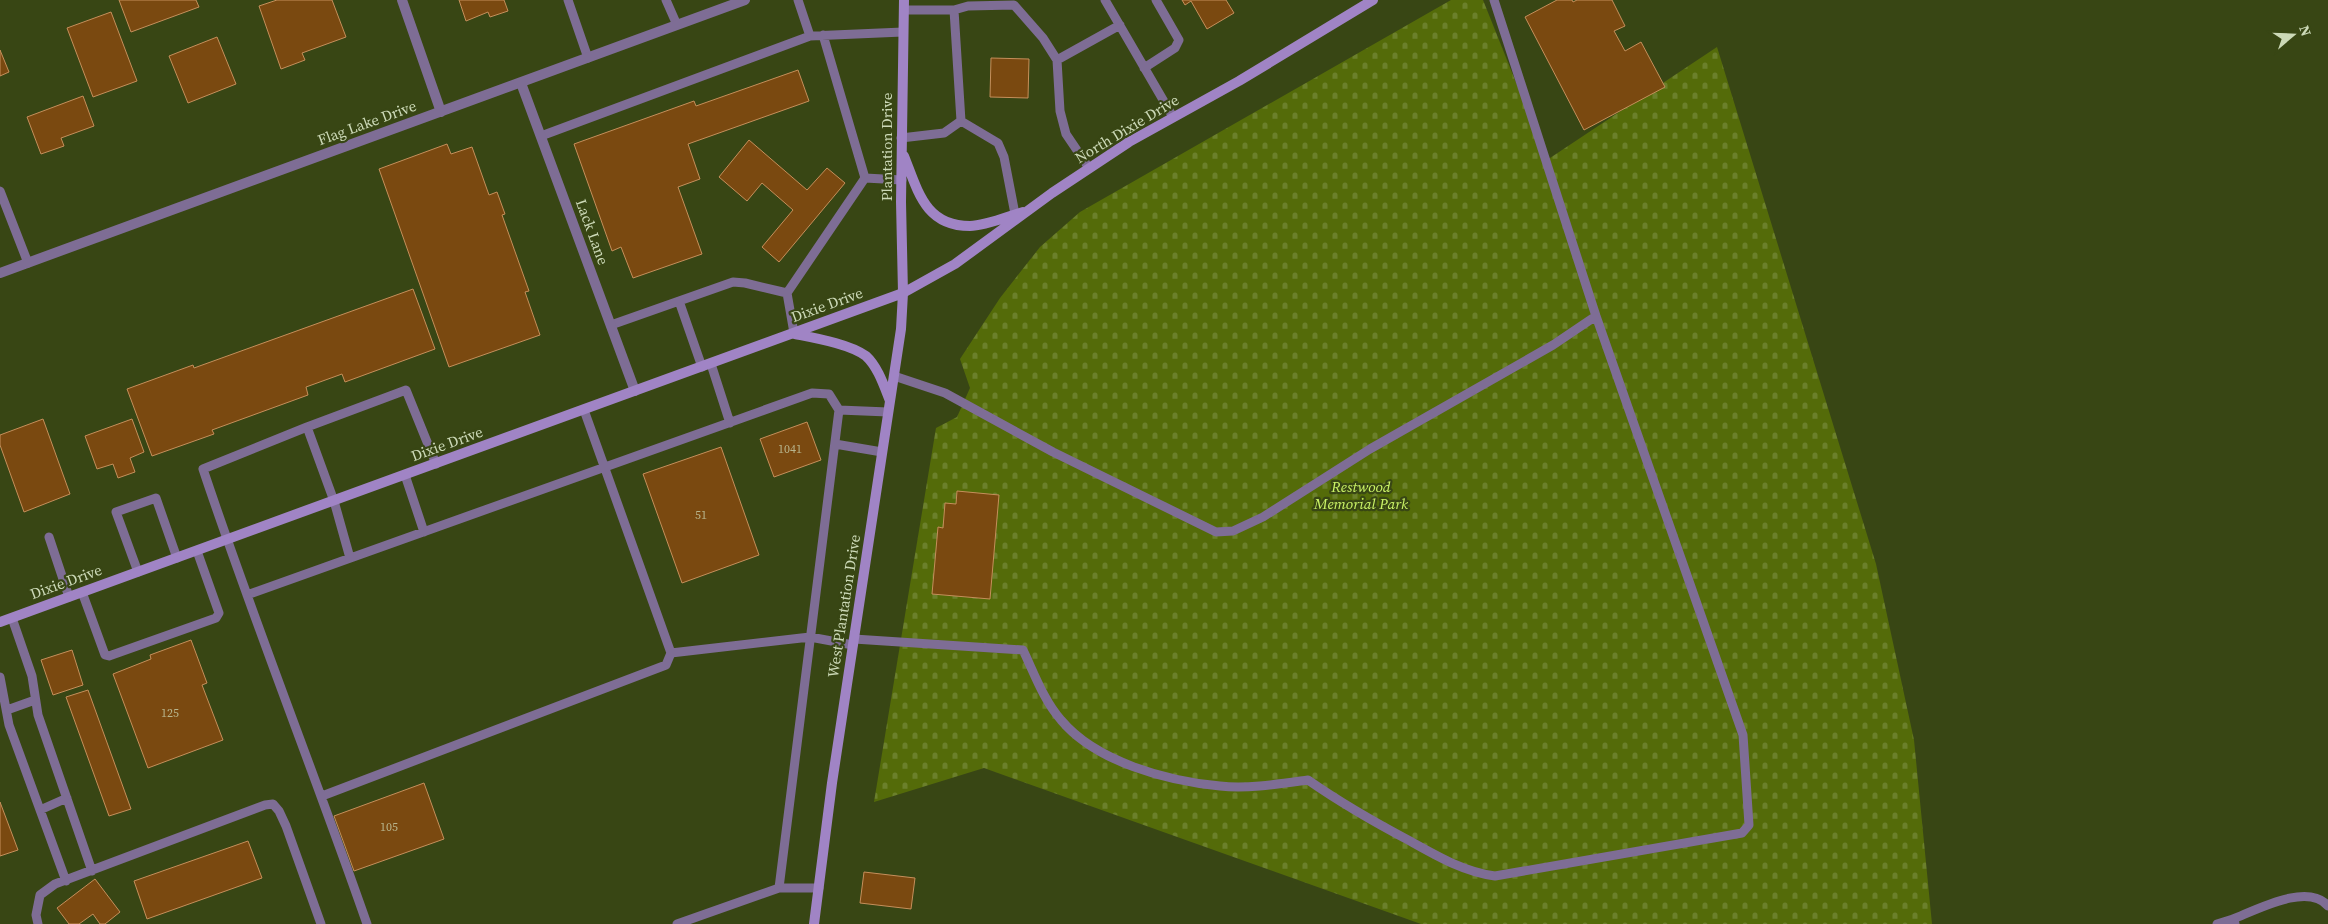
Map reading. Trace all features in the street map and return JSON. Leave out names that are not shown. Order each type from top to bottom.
[{"type":"main road","name":"North Dixie Drive","points":[[904,293],[989,242],[1027,211],[1129,142],[1361,3],[1373,0]]},
{"type":"main road","name":"Plantation Drive","points":[[904,5],[901,150],[904,293]]},
{"type":"main road","points":[[901,150],[922,201],[940,220],[971,226],[1027,211]]},
{"type":"main road","name":"Dixie Drive","points":[[0,622],[904,293]]},
{"type":"main road","name":"West Plantation Drive","points":[[814,924],[894,376],[904,293]]},
{"type":"main road","points":[[794,333],[833,342],[866,356],[880,376],[890,401]]},
{"type":"street","points":[[402,0],[441,112]]},
{"type":"street","name":"Flag Lake Drive","points":[[0,274],[745,0]]},
{"type":"street","name":"Lack Lane","points":[[521,82],[635,391]]},
{"type":"lane","points":[[568,0],[588,58]]},
{"type":"lane","points":[[666,0],[677,25]]},
{"type":"lane","points":[[798,0],[810,36]]},
{"type":"lane","points":[[1105,0],[1173,117]]},
{"type":"lane","points":[[1144,68],[1175,48],[1179,40],[1156,0]]},
{"type":"lane","points":[[672,653],[810,637],[854,642],[1023,650],[1038,683],[1061,720],[1093,748],[1124,765],[1220,786],[1280,784],[1308,780],[1350,809],[1446,861],[1481,874],[1495,876],[1742,832],[1749,825],[1743,735],[1596,316],[1526,94],[1494,0]]},
{"type":"lane","points":[[904,5],[954,10],[968,3],[1014,5],[1042,38],[1057,60],[1060,111],[1066,134],[1089,168]]},
{"type":"lane","points":[[954,10],[961,121]]},
{"type":"lane","points":[[1057,60],[1120,25]]},
{"type":"lane","points":[[540,136],[810,36],[903,32]]},
{"type":"lane","points":[[823,35],[865,178]]},
{"type":"lane","points":[[902,138],[944,133],[961,121]]},
{"type":"lane","points":[[961,121],[998,143],[1004,156],[1015,214]]},
{"type":"lane","points":[[865,178],[902,180]]},
{"type":"lane","points":[[794,333],[787,293],[865,178]]},
{"type":"lane","points":[[0,191],[28,263]]},
{"type":"lane","points":[[611,325],[732,282],[745,283],[787,293]]},
{"type":"lane","points":[[679,301],[730,423]]},
{"type":"lane","points":[[894,376],[944,393],[1053,452],[1216,532],[1233,531],[1263,516],[1370,449],[1553,346],[1596,316]]},
{"type":"lane","points":[[367,924],[322,796],[247,596],[203,469],[406,390],[436,464]]},
{"type":"lane","points":[[247,596],[812,393],[829,394],[839,410],[779,888]]},
{"type":"lane","points":[[322,796],[666,665],[672,653],[584,410]]},
{"type":"lane","points":[[839,410],[888,412]]},
{"type":"lane","points":[[307,427],[334,500],[350,558]]},
{"type":"lane","points":[[834,444],[882,452]]},
{"type":"lane","points":[[405,475],[424,532]]},
{"type":"lane","points":[[138,572],[116,512],[156,498],[177,558]]},
{"type":"lane","points":[[48,537],[69,597]]},
{"type":"lane","points":[[82,592],[105,655],[109,656],[216,618],[219,613],[197,551]]},
{"type":"lane","points":[[12,618],[32,676],[35,700],[92,871]]},
{"type":"lane","points":[[0,677],[9,725],[66,881]]},
{"type":"lane","points":[[7,710],[35,700]]},
{"type":"lane","points":[[40,810],[67,798]]},
{"type":"lane","points":[[38,924],[36,915],[40,895],[55,884],[259,807],[273,804],[279,811],[286,826],[321,924]]},
{"type":"lane","points":[[677,924],[779,888],[819,888]]},
{"type":"lane","points":[[2217,924],[2234,922],[2277,901],[2309,895],[2323,900],[2328,906]]},
{"type":"green space","name":"Restwood Memorial Park","points":[[1451,0],[1483,0],[1547,160],[1717,47],[1876,564],[1914,740],[1932,924],[1421,924],[984,768],[874,802],[936,428],[957,417],[970,388],[960,359],[1000,298],[1040,247],[1080,212]]},
{"type":"building","points":[[119,0],[196,0],[199,7],[131,32]]},
{"type":"building","points":[[277,0],[332,0],[346,37],[302,53],[305,60],[281,69],[259,6]]},
{"type":"building","points":[[459,0],[504,0],[508,11],[490,17],[488,12],[466,21]]},
{"type":"building","points":[[1182,0],[1226,0],[1234,13],[1207,29],[1191,1],[1185,5]]},
{"type":"building","points":[[1557,0],[1572,0],[1573,2],[1577,0],[1612,0],[1625,26],[1614,31],[1625,51],[1641,42],[1665,87],[1584,130],[1525,17]]},
{"type":"building","points":[[111,12],[137,81],[93,97],[67,28]]},
{"type":"building","points":[[217,37],[236,84],[188,103],[169,56]]},
{"type":"building","points":[[0,50],[9,72],[0,76]]},
{"type":"building","points":[[991,58],[1029,59],[1028,98],[990,97]]},
{"type":"building","points":[[798,70],[809,101],[688,144],[700,179],[678,187],[702,254],[633,278],[621,247],[612,251],[574,144],[694,101],[696,106]]},
{"type":"building","points":[[83,96],[94,126],[61,138],[64,146],[41,154],[27,117]]},
{"type":"building","points":[[749,140],[807,190],[827,168],[845,183],[779,262],[762,247],[793,210],[762,183],[747,201],[719,177]]},
{"type":"building","points":[[447,144],[451,154],[472,147],[489,195],[497,192],[505,214],[502,215],[529,291],[525,292],[540,335],[449,367],[379,169]]},
{"type":"building","points":[[413,289],[435,349],[345,382],[342,374],[306,387],[308,395],[212,430],[214,434],[152,456],[127,389],[193,365],[194,368]]},
{"type":"building","points":[[43,419],[70,494],[24,512],[0,445],[0,435]]},
{"type":"building","points":[[132,419],[144,452],[130,458],[135,472],[118,478],[113,464],[97,469],[85,436]]},
{"type":"building","points":[[807,422],[821,460],[774,477],[760,439]]},
{"type":"building","points":[[721,447],[759,555],[682,583],[643,474]]},
{"type":"building","points":[[957,491],[999,495],[990,599],[932,594],[938,527],[943,528],[945,503],[956,504]]},
{"type":"building","points":[[191,640],[207,683],[202,685],[223,740],[148,768],[113,674],[151,659],[150,655]]},
{"type":"building","points":[[72,650],[83,685],[53,695],[41,660]]},
{"type":"building","points":[[88,690],[131,809],[109,816],[66,697]]},
{"type":"building","points":[[424,783],[444,839],[354,871],[334,816]]},
{"type":"building","points":[[0,802],[18,850],[0,856]]},
{"type":"building","points":[[248,841],[262,878],[147,919],[134,881]]},
{"type":"building","points":[[864,872],[915,878],[911,909],[860,903]]},
{"type":"building","points":[[95,879],[120,912],[105,924],[100,924],[93,914],[79,924],[69,924],[57,908]]}]
